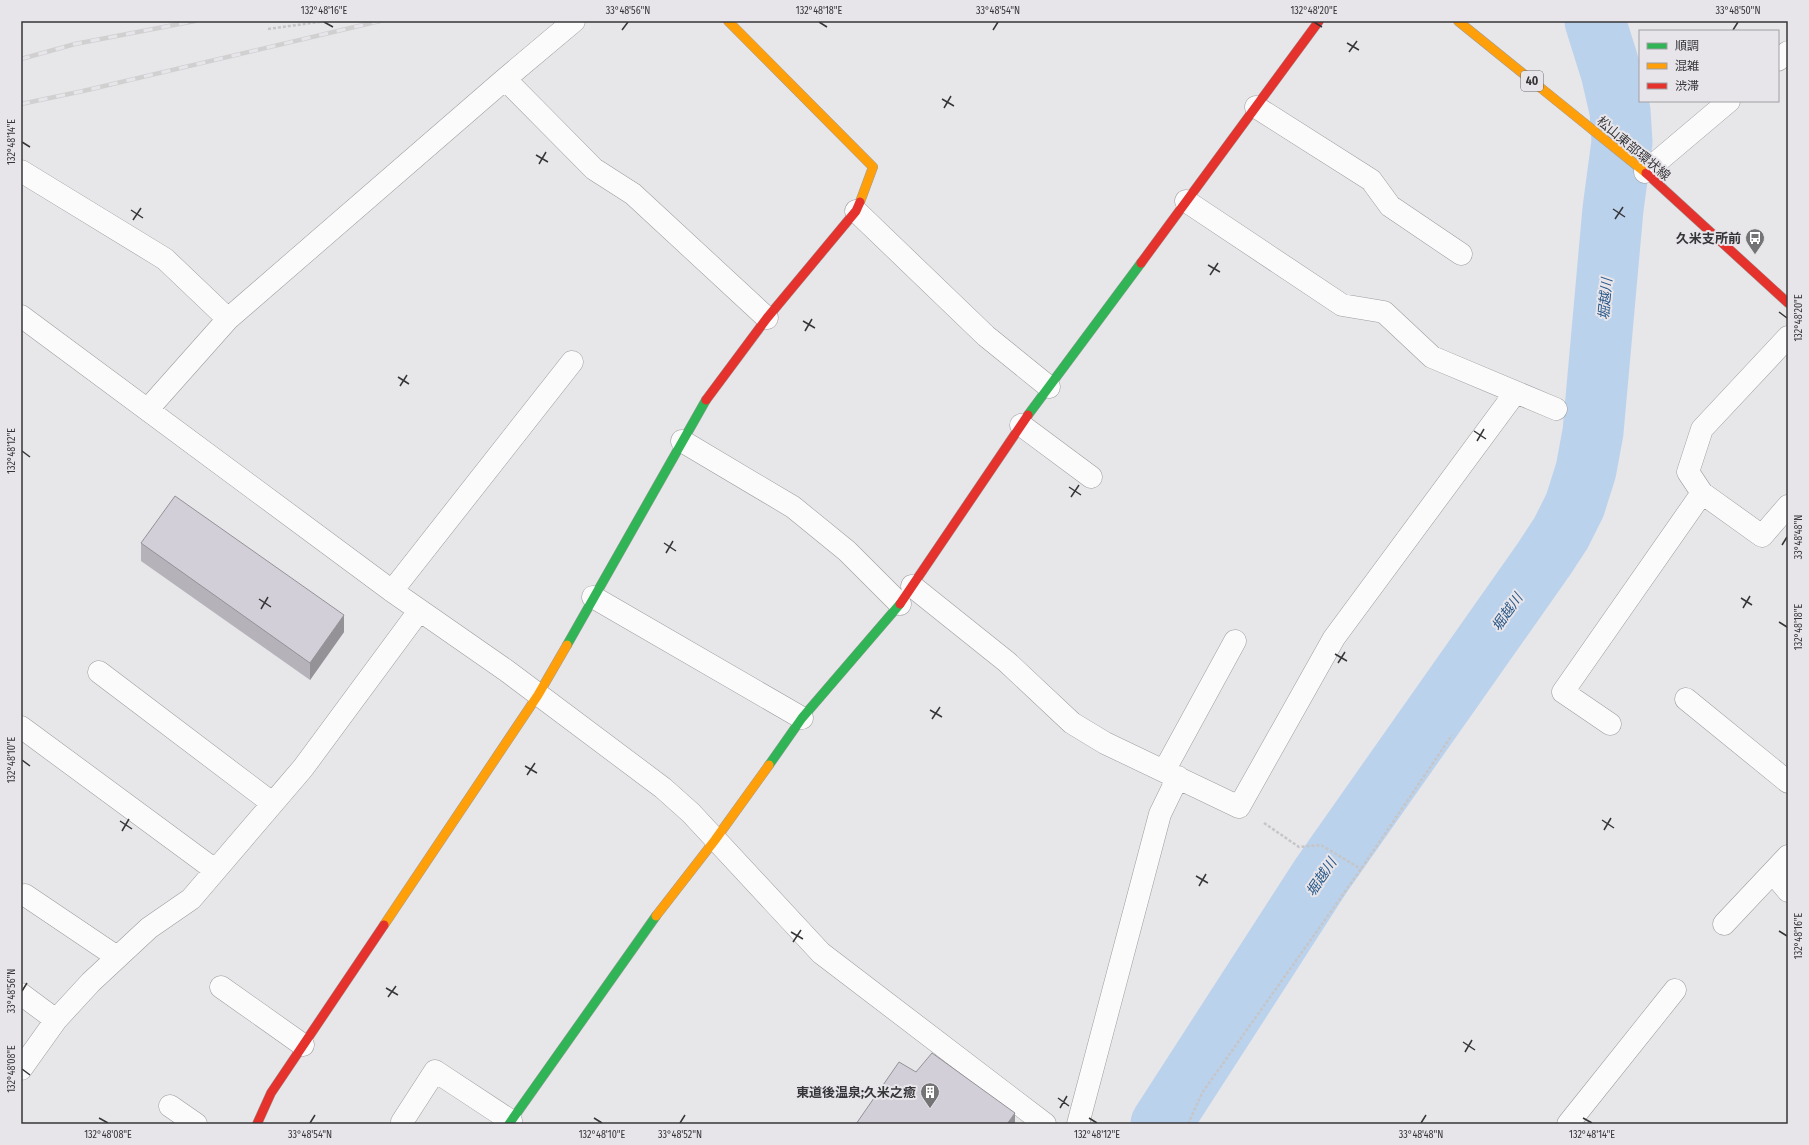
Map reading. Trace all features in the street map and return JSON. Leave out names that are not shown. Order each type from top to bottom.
[{"type":"street","points":[[148,409],[228,319],[574,21]]},
{"type":"street","points":[[257,1124],[271,1093],[538,695],[707,398],[768,318],[856,211],[873,167],[728,21]]},
{"type":"street","points":[[402,1122],[435,1071],[510,1123],[670,896],[716,840],[802,718],[900,604],[1021,425],[1319,21]]},
{"type":"street","name":"松山東部環状線","points":[[1458,21],[1641,169],[1788,303]]},
{"type":"street","points":[[1779,59],[1788,52]]},
{"type":"street","points":[[505,79],[594,169],[633,194],[768,318]]},
{"type":"street","points":[[1641,169],[1728,102]]},
{"type":"street","points":[[1256,107],[1371,180],[1390,206],[1461,254]]},
{"type":"street","points":[[21,171],[164,259],[228,319]]},
{"type":"street","points":[[1186,201],[1342,305],[1384,312],[1432,357],[1556,409]]},
{"type":"street","points":[[856,211],[986,336],[1049,387]]},
{"type":"street","points":[[23,320],[148,409],[419,611],[507,671],[663,788],[691,813],[821,953],[1045,1124]]},
{"type":"street","points":[[1788,337],[1702,429],[1688,472],[1702,493],[1762,536],[1788,506]]},
{"type":"street","points":[[392,591],[572,362]]},
{"type":"street","points":[[912,586],[1007,662],[1072,723],[1105,743],[1239,807],[1334,638],[1515,393]]},
{"type":"street","points":[[1021,425],[1091,477]]},
{"type":"street","points":[[682,441],[792,507],[847,551],[900,604]]},
{"type":"street","points":[[1610,724],[1563,692],[1702,493]]},
{"type":"street","points":[[594,597],[802,718]]},
{"type":"street","points":[[21,1069],[56,1020],[90,982],[149,928],[191,899],[303,768],[419,611]]},
{"type":"street","points":[[1078,1124],[1171,774],[1235,641]]},
{"type":"street","points":[[99,672],[272,803]]},
{"type":"street","points":[[1686,699],[1788,782]]},
{"type":"street","points":[[21,727],[215,870]]},
{"type":"street","points":[[1724,924],[1788,856]]},
{"type":"street","points":[[1773,873],[1788,891]]},
{"type":"street","points":[[25,895],[117,957]]},
{"type":"street","points":[[221,987],[303,1045]]},
{"type":"street","points":[[1568,1124],[1675,990]]},
{"type":"street","points":[[21,994],[56,1020]]},
{"type":"street","points":[[170,1106],[196,1124]]},
{"type":"path","points":[[268,29],[326,21]]},
{"type":"path","points":[[1188,1124],[1202,1093],[1361,869],[1452,734]]},
{"type":"path","points":[[1239,807],[1299,847],[1321,845],[1361,869]]},
{"type":"building","points":[[175,496],[344,615],[310,663],[141,543]]},
{"type":"building","points":[[932,1053],[1015,1113],[1007,1124],[856,1124],[899,1062],[916,1072]]},
{"type":"waterway","name":"堀越川","points":[[1161,1124],[1321,876],[1544,559],[1561,533],[1575,505],[1586,470],[1593,432],[1613,209],[1622,142],[1620,111],[1611,72],[1595,21]]},
{"type":"railway","points":[[21,59],[75,44],[195,21]]},
{"type":"railway","points":[[21,104],[83,91],[380,21]]},
{"type":"traffic: fast","points":[[1028,415],[1141,263]]},
{"type":"traffic: fast","points":[[567,645],[706,400]]},
{"type":"traffic: fast","points":[[769,765],[802,718],[900,604]]},
{"type":"traffic: fast","points":[[509,1124],[656,916]]},
{"type":"traffic: slow","points":[[728,21],[873,167],[860,202]]},
{"type":"traffic: slow","points":[[1458,21],[1646,173]]},
{"type":"traffic: slow","points":[[384,925],[538,695],[567,645]]},
{"type":"traffic: slow","points":[[656,916],[715,840],[769,765]]},
{"type":"traffic: jam","points":[[1141,263],[1319,21]]},
{"type":"traffic: jam","points":[[1646,173],[1788,303]]},
{"type":"traffic: jam","points":[[706,400],[767,318],[856,211],[860,202]]},
{"type":"traffic: jam","points":[[900,604],[1028,415]]},
{"type":"traffic: jam","points":[[257,1124],[271,1093],[384,925]]},
{"type":"place","name":"久米支所前","points":[[1755,255]]},
{"type":"place","name":"東道後温泉;久米之癒","points":[[930,1109]]}]
